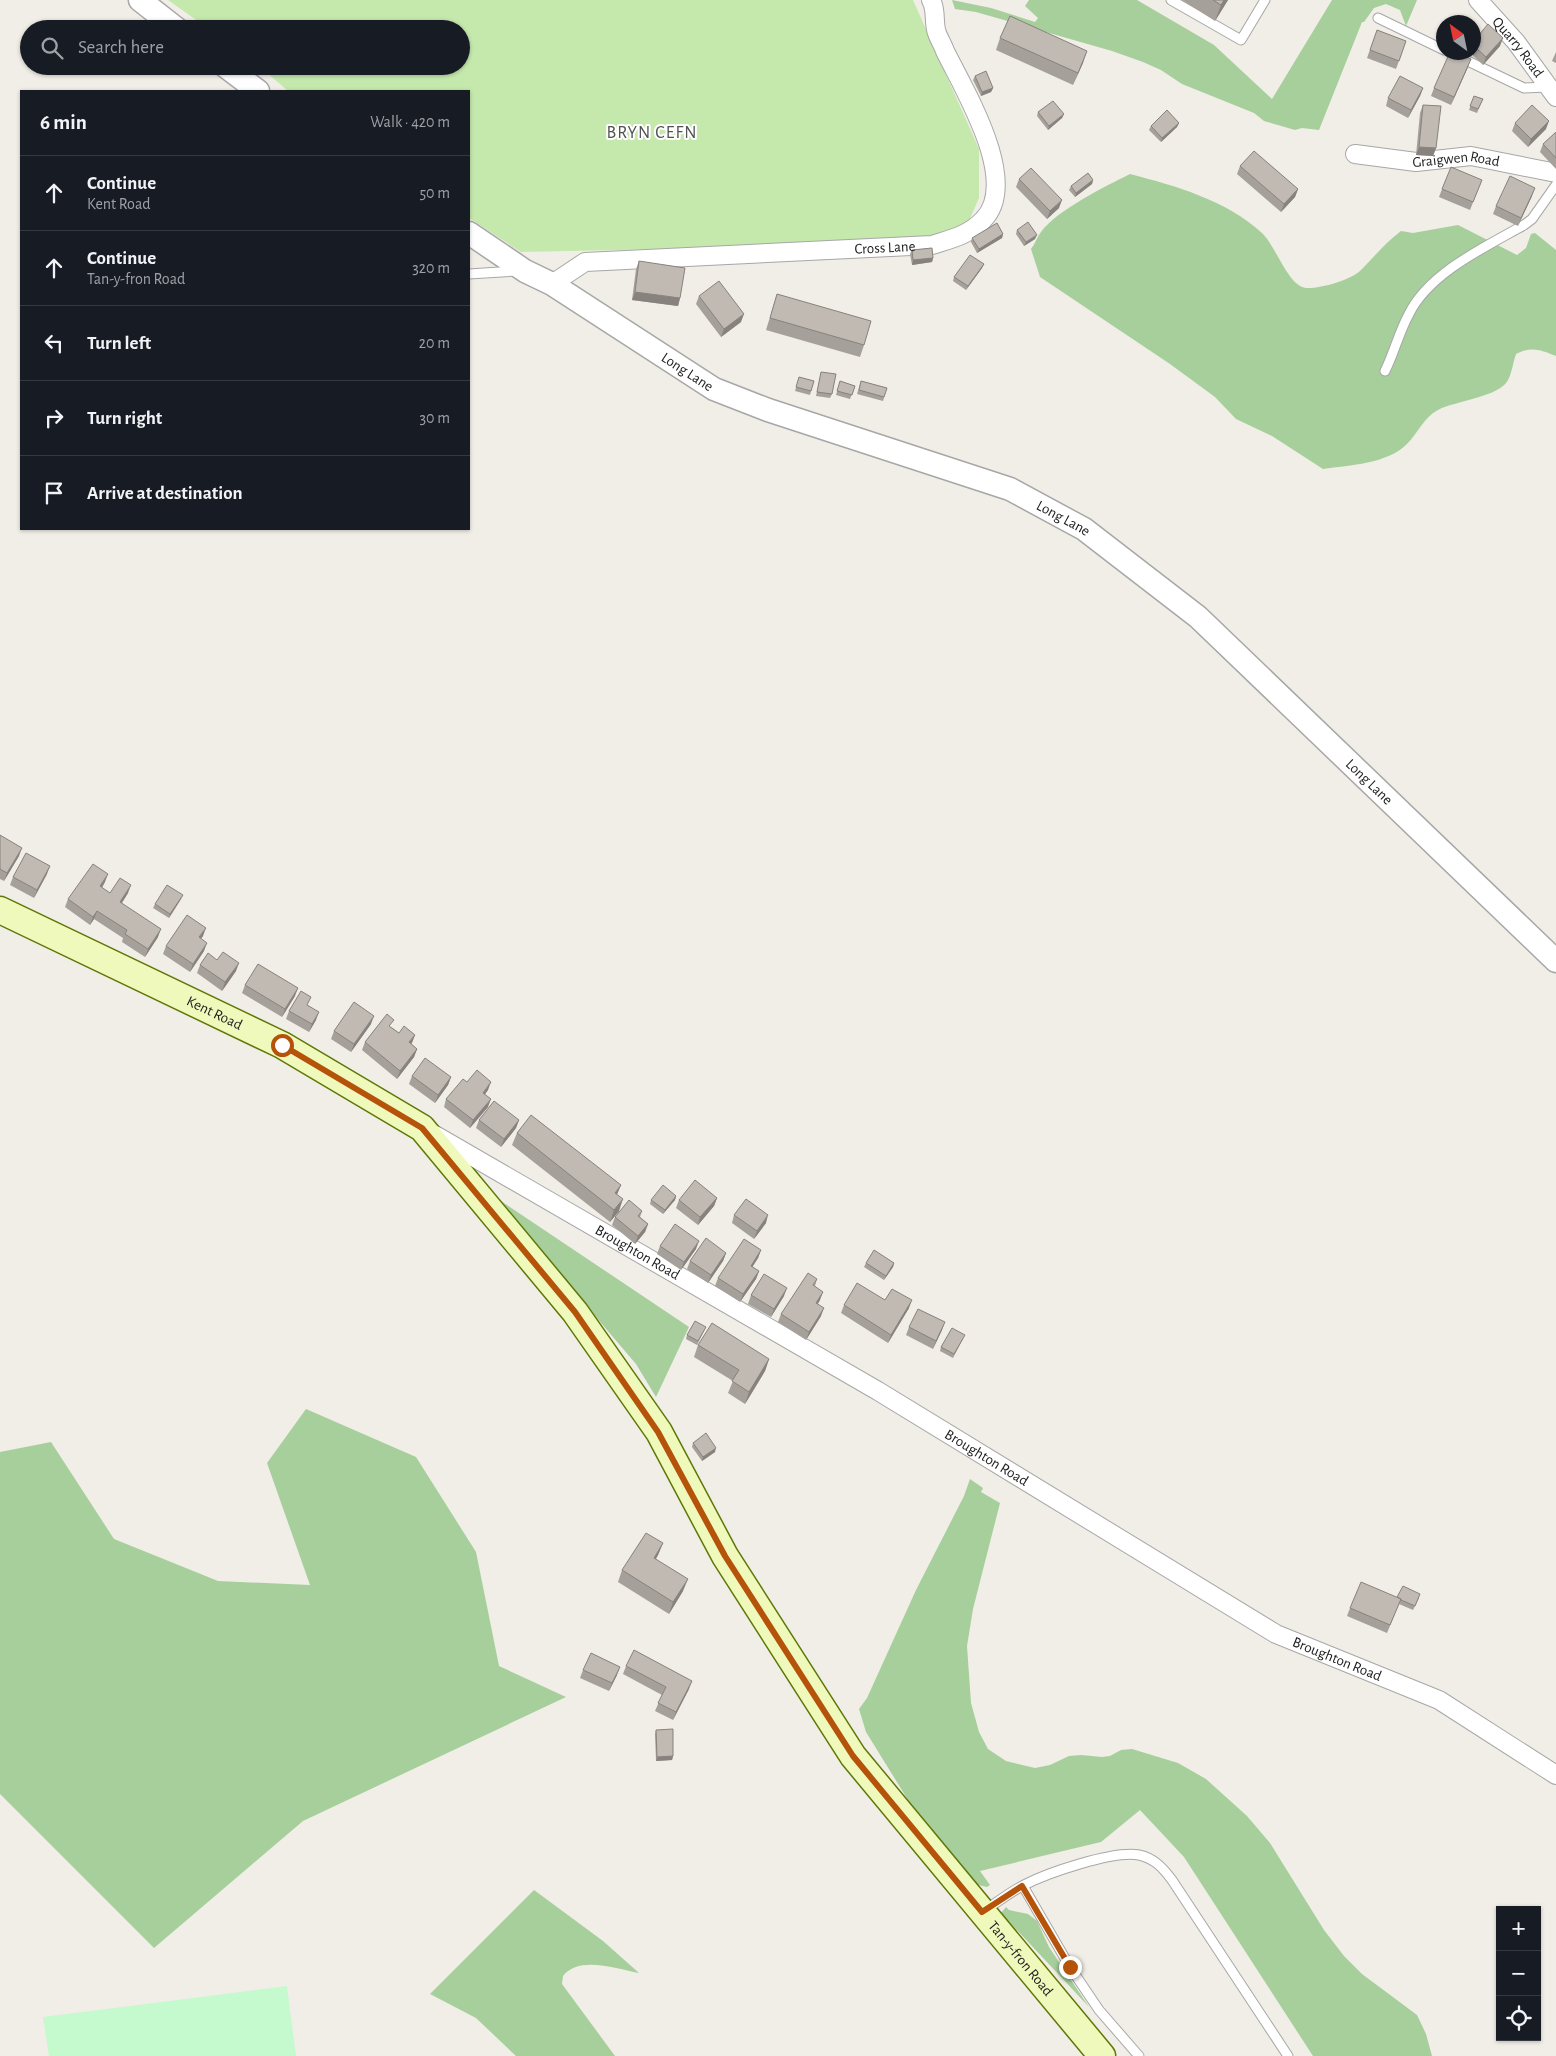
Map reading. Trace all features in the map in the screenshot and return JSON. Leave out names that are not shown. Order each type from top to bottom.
[{"type":"main road","name":"Kent Road","points":[[0,910],[282,1045],[422,1128]]},
{"type":"main road","name":"Tan-y-fron Road","points":[[422,1128],[575,1312],[658,1432],[725,1556],[853,1756],[1102,2056]]},
{"type":"street","points":[[140,0],[166,20]]},
{"type":"street","name":"Cross Lane","points":[[552,284],[585,262],[932,245],[964,235],[984,219],[996,198],[995,164],[980,121],[936,33],[934,5],[931,0]]},
{"type":"street","name":"Quarry Road","points":[[1478,0],[1516,42],[1552,92]]},
{"type":"street","points":[[237,75],[257,90]]},
{"type":"street","name":"Graigwen Road","points":[[1355,154],[1416,162],[1471,156],[1556,174]]},
{"type":"street","name":"Long Lane","points":[[470,234],[525,271],[552,284],[714,389],[768,410],[1010,489],[1084,529],[1198,617],[1556,962]]},
{"type":"street","name":"Broughton Road","points":[[422,1128],[878,1390],[1276,1634],[1439,1700],[1556,1775]]},
{"type":"lane","points":[[1171,0],[1241,40],[1266,0]]},
{"type":"lane","points":[[1378,18],[1436,46]]},
{"type":"lane","points":[[1466,60],[1524,88],[1552,92]]},
{"type":"lane","points":[[1385,371],[1409,312],[1424,292],[1442,274],[1524,225],[1532,218],[1556,185]]},
{"type":"lane","points":[[470,274],[525,271]]},
{"type":"lane","points":[[982,1912],[1022,1886],[1080,1864],[1120,1854],[1139,1855],[1155,1862],[1163,1868],[1172,1880],[1288,2056]]},
{"type":"lane","points":[[1022,1886],[1070,1967],[1099,2010],[1139,2056]]},
{"type":"green space","points":[[168,0],[913,0],[979,149],[979,198],[969,221],[938,235],[815,246],[521,252],[470,219],[470,90],[287,90],[269,75],[470,75],[470,20],[196,20]]},
{"type":"green space","points":[[952,0],[991,8],[1035,22],[1038,18],[1025,6],[1029,0],[1137,0],[1214,45],[1272,99],[1332,0],[1417,0],[1406,26],[1400,10],[1386,4],[1374,8],[1364,22],[1362,22],[1319,130],[1302,128],[1295,130],[1264,121],[1254,113],[1182,84],[1161,70],[1143,62],[1112,51],[976,12],[955,9]]},
{"type":"green space","points":[[1130,174],[1200,196],[1217,203],[1248,221],[1267,239],[1294,280],[1300,286],[1306,288],[1342,281],[1360,271],[1401,231],[1413,233],[1458,225],[1517,255],[1526,248],[1531,234],[1535,233],[1556,250],[1556,356],[1536,350],[1526,350],[1516,354],[1508,380],[1503,386],[1487,395],[1445,407],[1433,413],[1411,440],[1399,451],[1379,460],[1323,469],[1272,436],[1236,419],[1215,397],[1170,364],[1040,277],[1031,249],[1041,232],[1058,215],[1070,207]]},
{"type":"green space","points":[[492,1195],[689,1327],[656,1397],[636,1364]]},
{"type":"green space","points":[[306,1409],[416,1457],[476,1552],[499,1666],[566,1697],[303,1821],[154,1948],[0,1794],[0,1452],[51,1442],[114,1539],[218,1581],[310,1585],[267,1463]]},
{"type":"green space","points":[[970,1479],[983,1488],[981,1492],[1000,1503],[973,1609],[967,1646],[971,1703],[979,1732],[988,1749],[1006,1761],[1035,1768],[1050,1765],[1069,1756],[1102,1757],[1110,1756],[1121,1750],[1132,1749],[1178,1763],[1206,1779],[1247,1816],[1270,1843],[1324,1930],[1344,1956],[1362,1974],[1417,2015],[1426,2034],[1432,2056],[1313,2056],[1184,1857],[1140,1810],[1101,1842],[980,1871],[990,1885],[987,1887],[974,1884],[934,1842],[866,1732],[859,1709],[867,1698],[916,1590],[964,1496]]},
{"type":"green space","points":[[534,1890],[603,1941],[639,1973],[599,1965],[588,1965],[579,1966],[563,1976],[562,1984],[615,2056],[516,2056],[476,2018],[430,1994]]},
{"type":"green space","points":[[1006,1907],[1009,1910],[1028,1914],[1037,1921],[1049,1947],[1089,2007],[1001,1913]]},
{"type":"green space","points":[[287,1986],[296,2056],[49,2056],[43,2017]]},
{"type":"building","points":[[1213,0],[1224,0],[1221,5]]},
{"type":"building","points":[[1010,16],[1087,51],[1078,73],[1000,38]]},
{"type":"building","points":[[1488,24],[1503,38],[1486,57],[1481,52],[1481,32]]},
{"type":"building","points":[[1377,30],[1406,41],[1399,61],[1370,50]]},
{"type":"building","points":[[1446,60],[1471,60],[1454,97],[1434,88]]},
{"type":"building","points":[[986,71],[993,88],[982,92],[975,76]]},
{"type":"building","points":[[1400,76],[1423,88],[1411,110],[1388,98]]},
{"type":"building","points":[[1474,96],[1483,99],[1478,109],[1470,106]]},
{"type":"building","points":[[1053,101],[1064,114],[1049,126],[1038,112]]},
{"type":"building","points":[[1423,105],[1441,106],[1436,148],[1419,147]]},
{"type":"building","points":[[1532,105],[1549,121],[1531,139],[1515,123]]},
{"type":"building","points":[[1167,110],[1179,123],[1162,138],[1151,126]]},
{"type":"building","points":[[1556,132],[1556,158],[1543,144]]},
{"type":"building","points":[[1254,151],[1298,189],[1284,204],[1240,166]]},
{"type":"building","points":[[1451,167],[1482,180],[1473,202],[1442,189]]},
{"type":"building","points":[[1031,168],[1062,200],[1050,211],[1019,179]]},
{"type":"building","points":[[1088,173],[1093,180],[1076,193],[1071,186]]},
{"type":"building","points":[[1510,176],[1535,188],[1521,218],[1496,206]]},
{"type":"building","points":[[1028,222],[1037,235],[1026,242],[1017,230]]},
{"type":"building","points":[[997,223],[1003,234],[979,249],[972,238]]},
{"type":"building","points":[[932,248],[933,258],[913,260],[912,250]]},
{"type":"building","points":[[970,255],[984,264],[968,286],[954,277]]},
{"type":"building","points":[[639,261],[685,268],[680,298],[635,292]]},
{"type":"building","points":[[719,281],[744,314],[724,329],[699,296]]},
{"type":"building","points":[[777,294],[871,321],[864,345],[770,318]]},
{"type":"building","points":[[821,372],[836,374],[832,394],[817,392]]},
{"type":"building","points":[[799,377],[814,381],[811,391],[796,387]]},
{"type":"building","points":[[840,381],[855,386],[852,395],[837,391]]},
{"type":"building","points":[[861,381],[887,388],[884,397],[859,390]]},
{"type":"building","points":[[0,835],[22,848],[7,873],[0,869]]},
{"type":"building","points":[[26,853],[50,866],[37,890],[13,877]]},
{"type":"building","points":[[93,864],[108,874],[100,886],[110,893],[120,878],[131,885],[120,902],[161,929],[148,949],[125,934],[127,930],[97,911],[93,917],[68,899]]},
{"type":"building","points":[[167,885],[183,895],[170,914],[155,904]]},
{"type":"building","points":[[187,915],[206,928],[199,937],[207,943],[193,964],[166,946]]},
{"type":"building","points":[[223,952],[239,963],[225,982],[200,965],[208,953],[217,960]]},
{"type":"building","points":[[258,964],[298,988],[285,1009],[245,985]]},
{"type":"building","points":[[301,991],[311,997],[307,1005],[319,1012],[312,1024],[289,1011]]},
{"type":"building","points":[[354,1002],[374,1016],[354,1044],[334,1031]]},
{"type":"building","points":[[387,1014],[394,1020],[389,1026],[399,1033],[404,1026],[415,1035],[409,1042],[417,1049],[400,1071],[365,1042]]},
{"type":"building","points":[[425,1058],[451,1077],[438,1095],[412,1076]]},
{"type":"building","points":[[477,1070],[491,1082],[483,1093],[491,1099],[473,1120],[446,1099],[463,1079],[467,1082]]},
{"type":"building","points":[[494,1101],[519,1120],[504,1139],[479,1120]]},
{"type":"building","points":[[531,1115],[621,1185],[615,1193],[623,1199],[614,1210],[517,1133]]},
{"type":"building","points":[[695,1180],[717,1198],[700,1217],[679,1200]]},
{"type":"building","points":[[663,1185],[676,1196],[665,1210],[651,1200]]},
{"type":"building","points":[[746,1199],[768,1215],[757,1231],[734,1215]]},
{"type":"building","points":[[629,1200],[642,1211],[638,1216],[648,1224],[638,1236],[615,1217]]},
{"type":"building","points":[[675,1224],[699,1241],[684,1262],[660,1246]]},
{"type":"building","points":[[706,1238],[726,1253],[711,1275],[690,1261]]},
{"type":"building","points":[[744,1239],[761,1250],[751,1266],[759,1271],[743,1294],[718,1278]]},
{"type":"building","points":[[874,1250],[894,1263],[886,1276],[866,1263]]},
{"type":"building","points":[[808,1273],[817,1279],[813,1285],[823,1292],[816,1303],[824,1308],[809,1332],[781,1314]]},
{"type":"building","points":[[764,1274],[787,1288],[774,1309],[751,1295]]},
{"type":"building","points":[[857,1283],[885,1300],[892,1289],[912,1300],[891,1335],[844,1305]]},
{"type":"building","points":[[918,1309],[945,1322],[936,1341],[909,1327]]},
{"type":"building","points":[[695,1321],[706,1327],[698,1341],[687,1335]]},
{"type":"building","points":[[712,1323],[769,1359],[749,1392],[732,1381],[739,1370],[698,1345]]},
{"type":"building","points":[[952,1328],[965,1335],[954,1354],[941,1347]]},
{"type":"building","points":[[706,1433],[716,1448],[703,1457],[693,1443]]},
{"type":"building","points":[[646,1533],[663,1543],[654,1558],[688,1579],[673,1602],[622,1570]]},
{"type":"building","points":[[1361,1582],[1401,1599],[1390,1625],[1350,1608]]},
{"type":"building","points":[[1403,1586],[1420,1594],[1415,1606],[1397,1597]]},
{"type":"building","points":[[634,1650],[692,1681],[676,1712],[658,1703],[666,1687],[626,1666]]},
{"type":"building","points":[[591,1653],[620,1667],[612,1683],[583,1670]]},
{"type":"building","points":[[673,1729],[673,1756],[657,1757],[656,1730]]},
{"type":"district","name":"BRYN CEFN","points":[[652,132]]},
{"type":"route","points":[[282,1045],[422,1128],[575,1312],[658,1432],[725,1556],[853,1756],[982,1912],[1022,1886],[1070,1967]]}]
